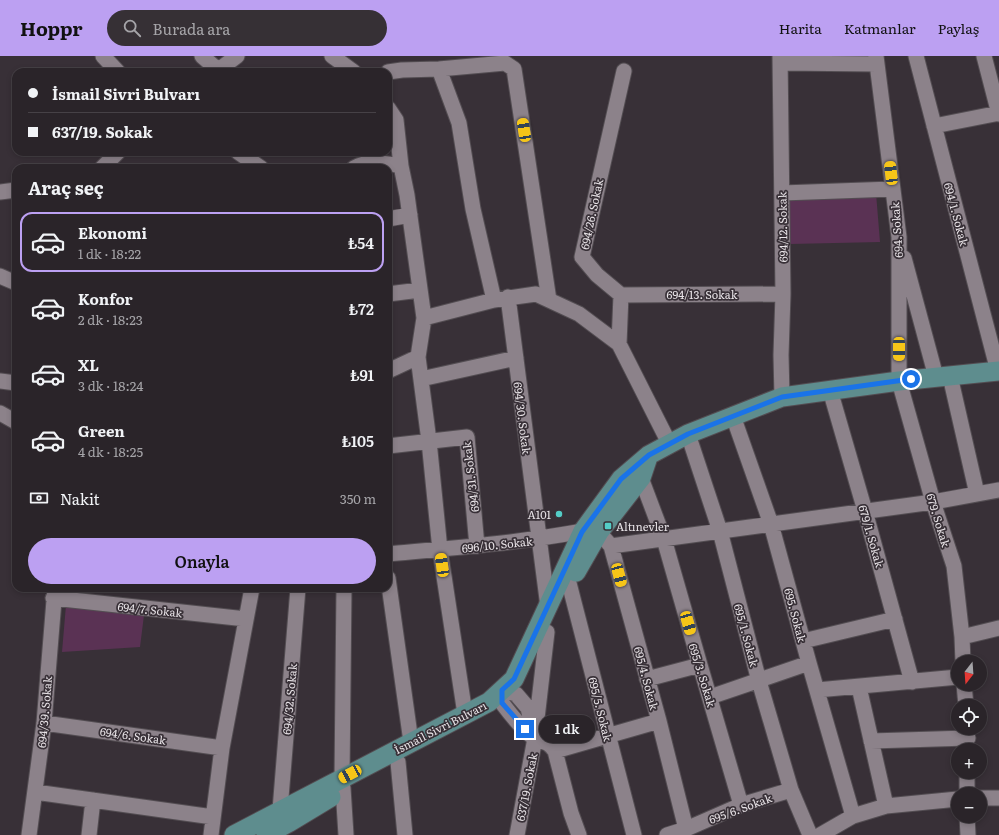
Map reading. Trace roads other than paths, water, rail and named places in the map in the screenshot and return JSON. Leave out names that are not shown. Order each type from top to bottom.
[{"type":"main road","name":"İsmail Sivri Bulvarı","points":[[343,783],[398,762],[524,686],[569,583],[598,537],[621,479],[649,455],[688,434],[782,397],[899,381],[999,371]]},
{"type":"main road","name":"İsmail Sivri Bulvarı","points":[[266,835],[286,823],[343,783],[411,742],[489,702],[507,696],[548,607],[641,478],[649,455]]},
{"type":"main road","name":"İsmail Sivri Bulvarı","points":[[234,835],[286,823]]},
{"type":"street","points":[[103,56],[114,68]]},
{"type":"street","points":[[202,56],[214,68]]},
{"type":"street","points":[[221,68],[237,56]]},
{"type":"street","points":[[332,56],[348,68]]},
{"type":"street","name":"694/1. Sokak","points":[[916,56],[999,371]]},
{"type":"street","points":[[934,126],[999,113],[984,56]]},
{"type":"street","points":[[780,60],[877,60]]},
{"type":"street","name":"694/12. Sokak","points":[[780,60],[783,294],[781,355],[782,397]]},
{"type":"street","name":"694. Sokak","points":[[877,60],[898,237],[899,381]]},
{"type":"street","points":[[392,71],[506,63],[514,69],[549,300]]},
{"type":"street","name":"694/30. Sokak","points":[[439,69],[459,123],[473,209],[501,299],[516,358],[548,607]]},
{"type":"street","name":"694/26. Sokak","points":[[621,295],[597,275],[582,257],[624,71]]},
{"type":"street","points":[[392,114],[396,120],[424,318],[418,357],[429,442],[440,550],[465,714]]},
{"type":"street","points":[[106,164],[114,156]]},
{"type":"street","points":[[244,156],[255,164]]},
{"type":"street","points":[[370,164],[389,164]]},
{"type":"street","points":[[392,164],[402,166]]},
{"type":"street","points":[[782,193],[893,189]]},
{"type":"street","points":[[0,192],[12,190]]},
{"type":"street","points":[[392,218],[410,216]]},
{"type":"street","points":[[898,237],[943,376],[977,494]]},
{"type":"street","points":[[0,276],[12,281]]},
{"type":"street","points":[[392,294],[420,290]]},
{"type":"street","points":[[424,318],[501,299],[536,294],[579,314],[619,344],[669,443]]},
{"type":"street","name":"694/13. Sokak","points":[[621,295],[783,294]]},
{"type":"street","points":[[619,344],[621,295]]},
{"type":"street","points":[[392,369],[418,357]]},
{"type":"street","points":[[421,379],[516,358]]},
{"type":"street","points":[[0,381],[12,382]]},
{"type":"street","name":"679. Sokak","points":[[899,381],[933,502],[954,566],[963,655]]},
{"type":"street","name":"679/1. Sokak","points":[[830,390],[912,682]]},
{"type":"street","points":[[0,414],[12,420]]},
{"type":"street","name":"695. Sokak","points":[[733,416],[771,524],[853,816]]},
{"type":"street","name":"695/1. Sokak","points":[[688,434],[720,531],[760,681],[792,790],[810,835]]},
{"type":"street","name":"694/31. Sokak","points":[[392,446],[467,438],[477,546]]},
{"type":"street","name":"695/3. Sokak","points":[[641,478],[664,539],[741,805]]},
{"type":"street","name":"696/10. Sokak","points":[[392,554],[539,539],[598,537],[664,539],[933,502],[999,490]]},
{"type":"street","name":"695/4. Sokak","points":[[598,537],[647,678],[686,829]]},
{"type":"street","name":"695/5. Sokak","points":[[569,583],[634,835]]},
{"type":"street","points":[[211,835],[222,748],[251,592]]},
{"type":"street","name":"694/32. Sokak","points":[[286,823],[298,592]]},
{"type":"street","points":[[344,592],[343,783],[346,835]]},
{"type":"street","points":[[390,592],[411,742]]},
{"type":"street","name":"694/7. Sokak","points":[[54,593],[246,619]]},
{"type":"street","name":"694/39. Sokak","points":[[29,835],[44,723],[54,593]]},
{"type":"street","points":[[803,641],[895,619]]},
{"type":"street","points":[[962,636],[999,628]]},
{"type":"street","points":[[547,632],[535,738],[549,744],[554,751],[571,813],[579,835]]},
{"type":"street","points":[[710,697],[809,663]]},
{"type":"street","points":[[647,678],[700,665]]},
{"type":"street","points":[[817,690],[951,679]]},
{"type":"street","points":[[859,686],[886,806]]},
{"type":"street","name":"637/19. Sokak","points":[[507,696],[515,719],[535,738],[517,835]]},
{"type":"street","points":[[554,751],[659,721]]},
{"type":"street","name":"694/6. Sokak","points":[[44,723],[222,748]]},
{"type":"street","points":[[871,741],[968,739]]},
{"type":"street","points":[[398,762],[405,835]]},
{"type":"street","name":"695/6. Sokak","points":[[667,835],[686,829],[741,805],[792,790]]},
{"type":"street","points":[[35,792],[213,817]]},
{"type":"street","points":[[987,798],[999,798]]},
{"type":"street","points":[[89,835],[93,800]]},
{"type":"street","points":[[820,835],[853,816],[886,806],[951,800]]},
{"type":"street","points":[[967,823],[968,835]]},
{"type":"place","name":"A101","points":[[559,514]]},
{"type":"place","name":"Altınevler","points":[[608,526]]}]
